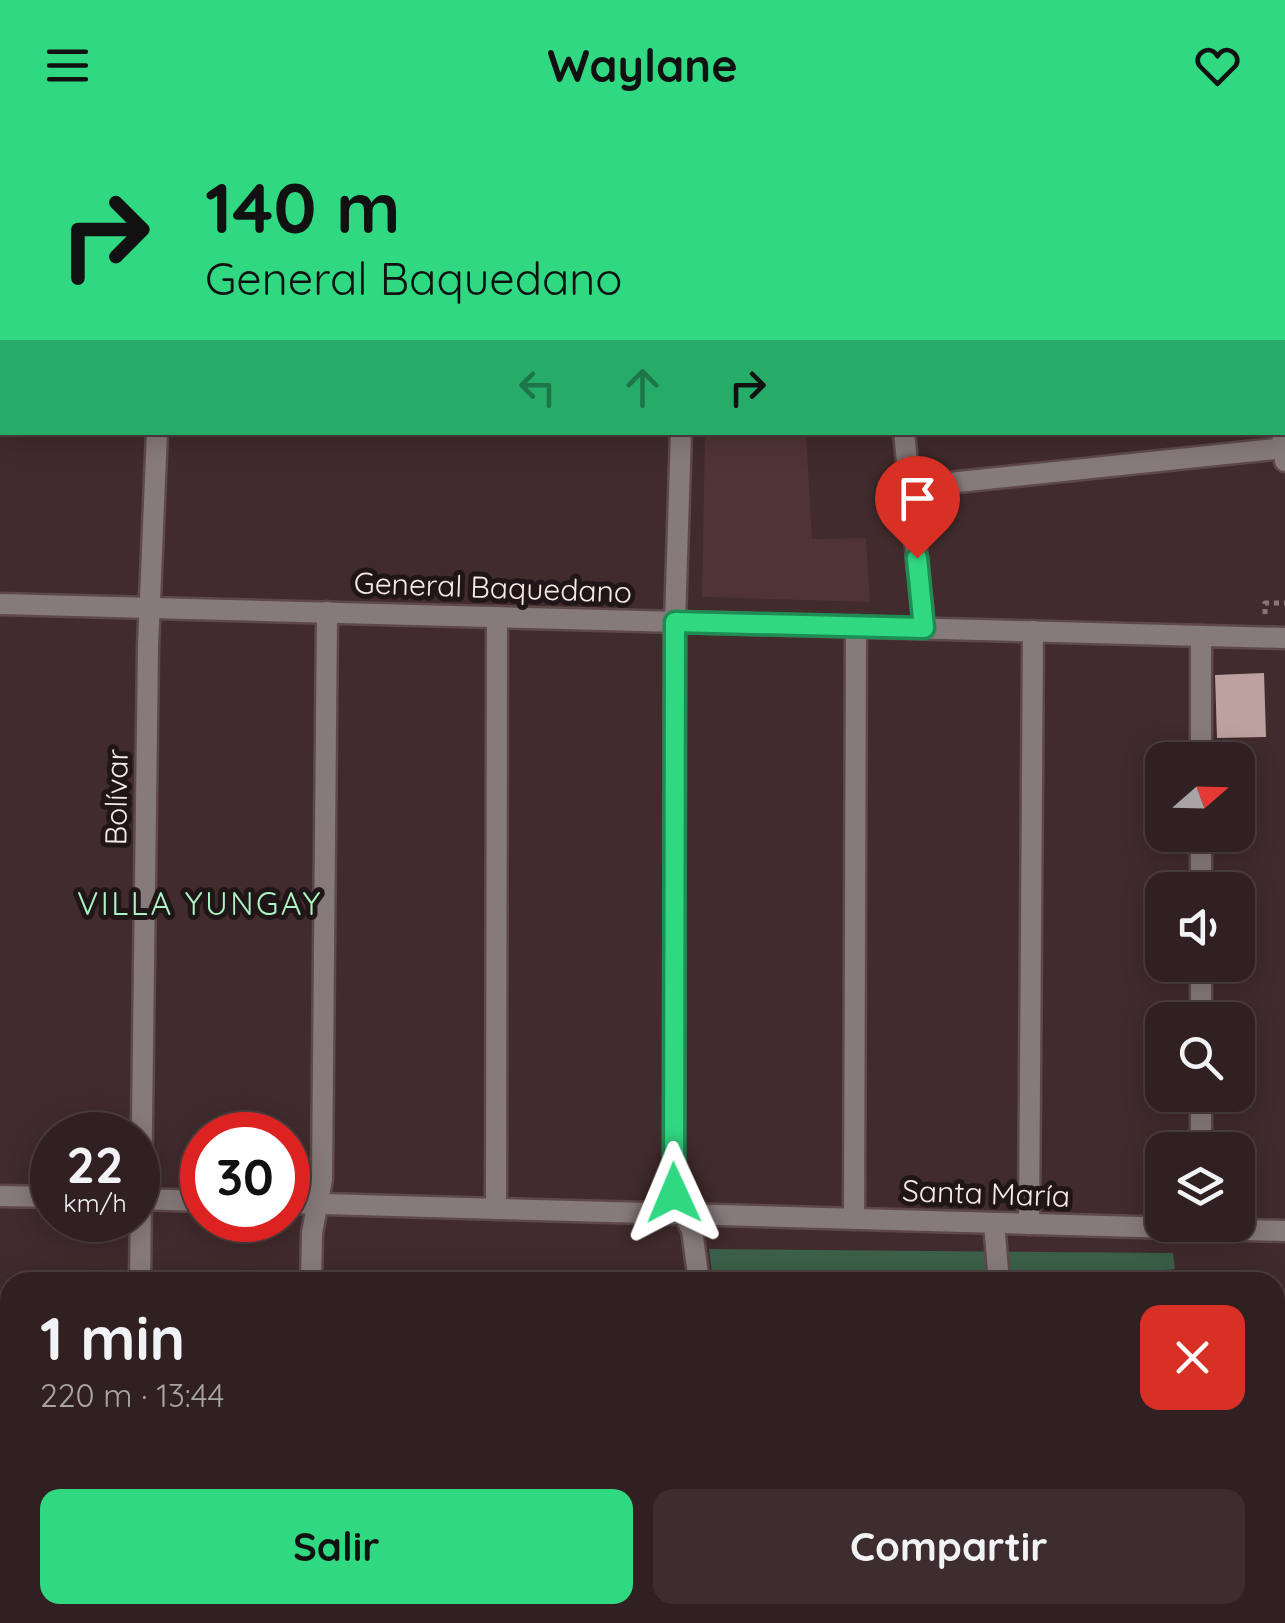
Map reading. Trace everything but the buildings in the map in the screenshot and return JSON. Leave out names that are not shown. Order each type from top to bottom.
[{"type":"street","name":"Bolívar","points":[[141,1112],[148,646],[157,435]]},
{"type":"street","points":[[681,435],[675,622],[674,1186],[695,1241],[697,1272]]},
{"type":"street","points":[[904,435],[924,628]]},
{"type":"street","points":[[910,487],[1284,447]]},
{"type":"street","name":"General Baquedano","points":[[0,604],[1285,638]]},
{"type":"street","points":[[311,1272],[312,1233],[322,1179],[327,612]]},
{"type":"street","points":[[496,1209],[497,617]]},
{"type":"street","points":[[854,1219],[856,626]]},
{"type":"street","points":[[1029,1224],[1033,631]]},
{"type":"street","points":[[1201,742],[1202,636]]},
{"type":"street","points":[[0,1196],[30,1197]]},
{"type":"street","name":"Santa María","points":[[310,1204],[1145,1226]]},
{"type":"street","points":[[994,1223],[998,1272]]},
{"type":"street","name":"Santa María","points":[[1255,1230],[1285,1231]]},
{"type":"street","name":"Bolívar","points":[[140,1242],[140,1272]]},
{"type":"shaded area","points":[[705,435],[806,435],[812,539],[866,538],[870,602],[702,597]]},
{"type":"green space","points":[[709,1249],[1173,1253],[1175,1269],[1144,1272],[712,1272]]},
{"type":"district","name":"VILLA YUNGAY","points":[[200,903]]},
{"type":"route","points":[[674,1193],[675,622],[924,628],[917,558]]}]
